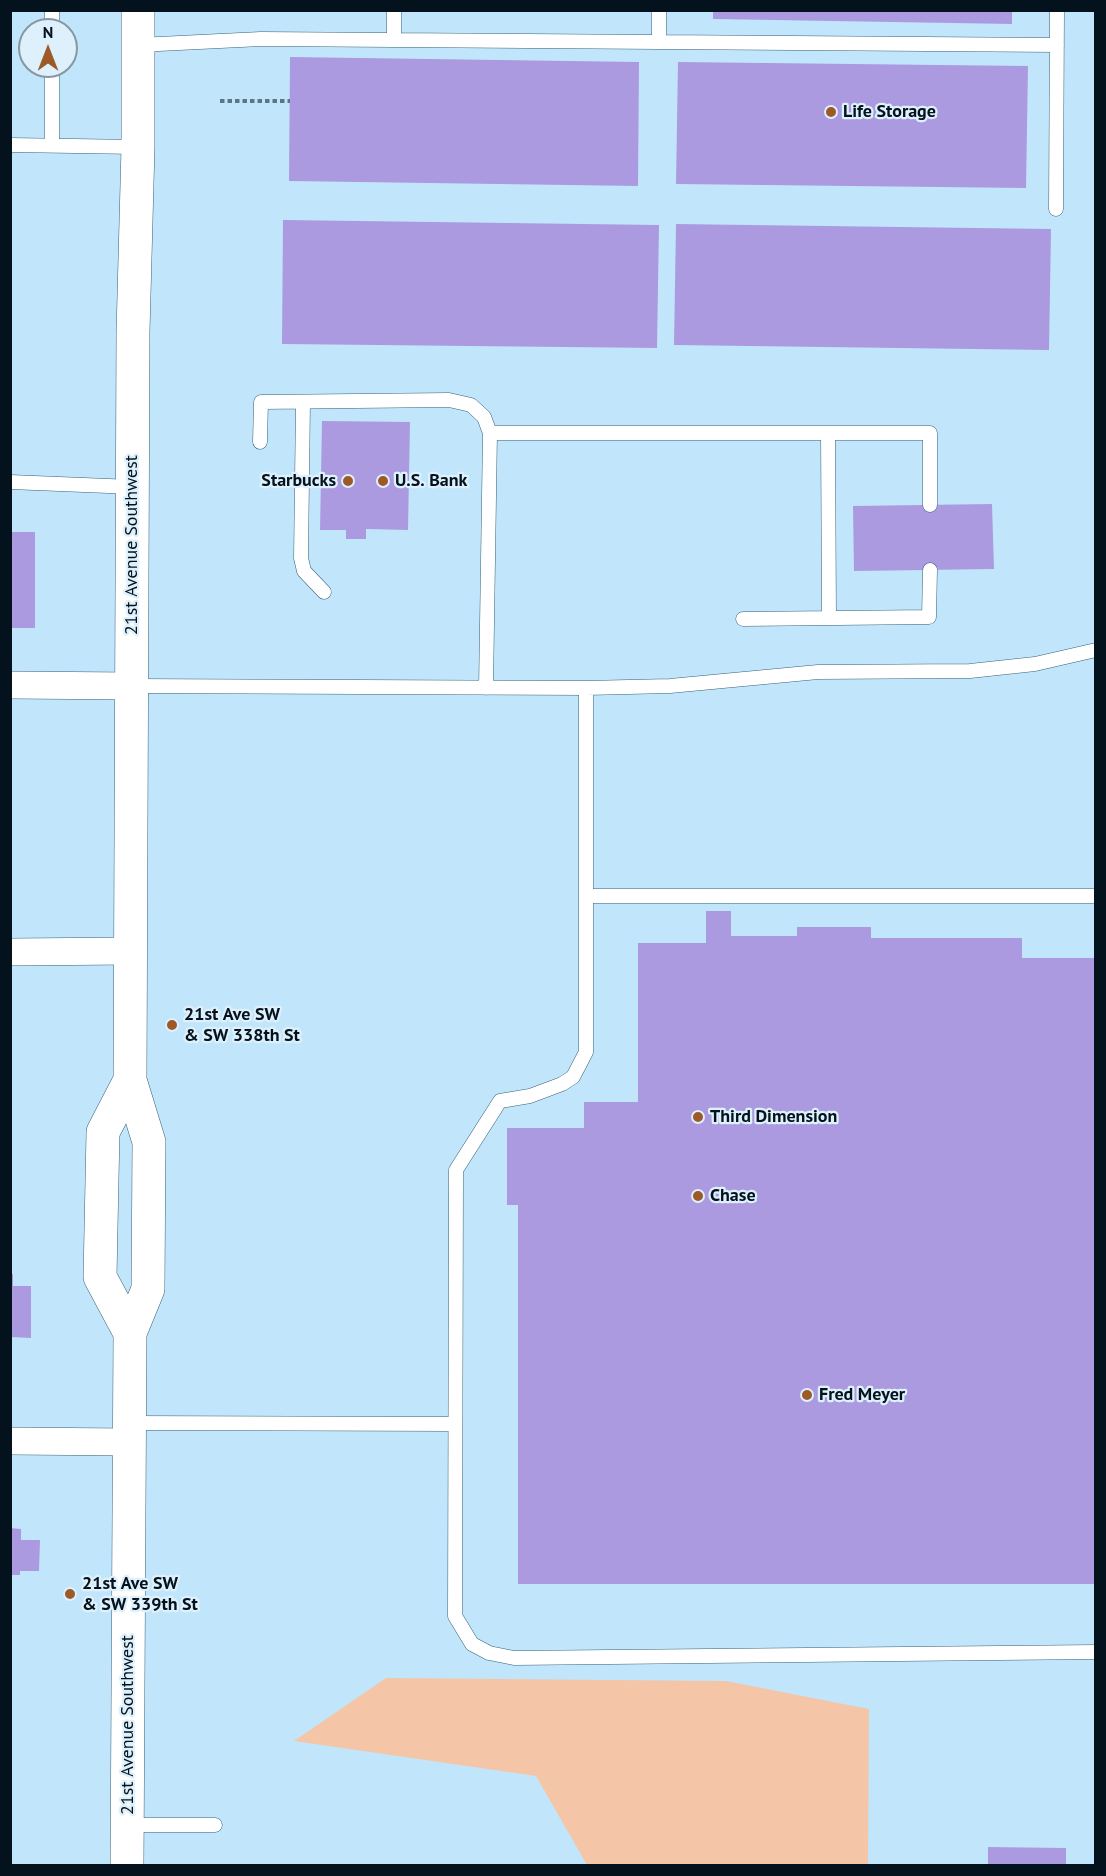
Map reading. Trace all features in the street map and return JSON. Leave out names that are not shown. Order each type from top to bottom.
[{"type":"main road","name":"21st Avenue Southwest","points":[[127,1866],[130,1333],[148,1289],[149,1142],[130,1080],[133,332],[138,147],[138,10]]},
{"type":"main road","name":"21st Avenue Southwest","points":[[130,1080],[103,1132],[100,1277],[130,1333]]},
{"type":"street","points":[[10,685],[132,686]]},
{"type":"street","points":[[10,952],[131,951]]},
{"type":"street","points":[[10,1442],[129,1432]]},
{"type":"lane","points":[[394,10],[394,39]]},
{"type":"lane","points":[[659,10],[659,41]]},
{"type":"lane","points":[[1056,209],[1057,10]]},
{"type":"lane","points":[[138,45],[261,39],[1057,45]]},
{"type":"lane","points":[[52,78],[52,145]]},
{"type":"lane","points":[[10,145],[138,147]]},
{"type":"lane","points":[[260,442],[261,402],[449,400],[471,405],[484,417],[490,432],[486,688]]},
{"type":"lane","points":[[303,402],[301,558],[304,571],[324,592]]},
{"type":"lane","points":[[490,432],[930,432],[930,505]]},
{"type":"lane","points":[[828,432],[829,618]]},
{"type":"lane","points":[[10,482],[132,487]]},
{"type":"lane","points":[[743,619],[929,617],[930,570]]},
{"type":"lane","points":[[132,686],[486,688],[670,686],[818,672],[970,671],[1035,664],[1095,650]]},
{"type":"lane","points":[[586,688],[586,1052],[573,1077],[547,1091],[500,1101],[456,1170],[455,1616],[472,1644],[489,1653],[514,1658],[1095,1652]]},
{"type":"lane","points":[[586,896],[1095,896]]},
{"type":"lane","points":[[129,1432],[455,1424]]},
{"type":"lane","points":[[128,1825],[215,1825]]},
{"type":"path","points":[[220,101],[290,101]]},
{"type":"shaded area","points":[[386,1678],[726,1681],[869,1709],[868,1865],[587,1865],[536,1776],[294,1741]]},
{"type":"building","points":[[713,10],[1012,10],[1012,24],[713,19]]},
{"type":"building","points":[[290,57],[639,62],[638,186],[289,181]]},
{"type":"building","points":[[678,62],[1028,66],[1026,188],[676,184]]},
{"type":"building","points":[[283,220],[659,225],[657,348],[282,344]]},
{"type":"building","points":[[676,224],[1051,229],[1049,350],[674,345]]},
{"type":"building","points":[[322,421],[410,422],[408,530],[366,529],[366,539],[346,539],[346,530],[320,530]]},
{"type":"building","points":[[992,504],[994,569],[854,571],[853,506]]},
{"type":"building","points":[[10,532],[35,532],[35,628],[10,628]]},
{"type":"building","name":"Fred Meyer","points":[[706,911],[731,911],[731,936],[797,936],[797,927],[871,927],[871,938],[1022,938],[1022,958],[1096,958],[1096,1584],[518,1584],[518,1205],[507,1205],[507,1128],[584,1128],[584,1102],[638,1102],[638,943],[706,943]]},
{"type":"building","points":[[10,1274],[13,1274],[13,1286],[31,1286],[31,1338],[10,1337]]},
{"type":"building","points":[[10,1528],[21,1529],[21,1540],[40,1540],[39,1571],[20,1571],[20,1575],[10,1575]]},
{"type":"building","points":[[988,1847],[1066,1848],[1066,1866],[988,1866]]},
{"type":"place","name":"Life Storage","points":[[831,112]]},
{"type":"place","name":"Starbucks","points":[[348,481]]},
{"type":"place","name":"U.S. Bank","points":[[383,481]]},
{"type":"place","name":"21st Ave SW & SW 338th St","points":[[172,1025]]},
{"type":"place","name":"Third Dimension","points":[[698,1117]]},
{"type":"place","name":"Chase","points":[[698,1196]]},
{"type":"place","name":"Fred Meyer","points":[[807,1395]]},
{"type":"place","name":"21st Ave SW & SW 339th St","points":[[70,1594]]}]
